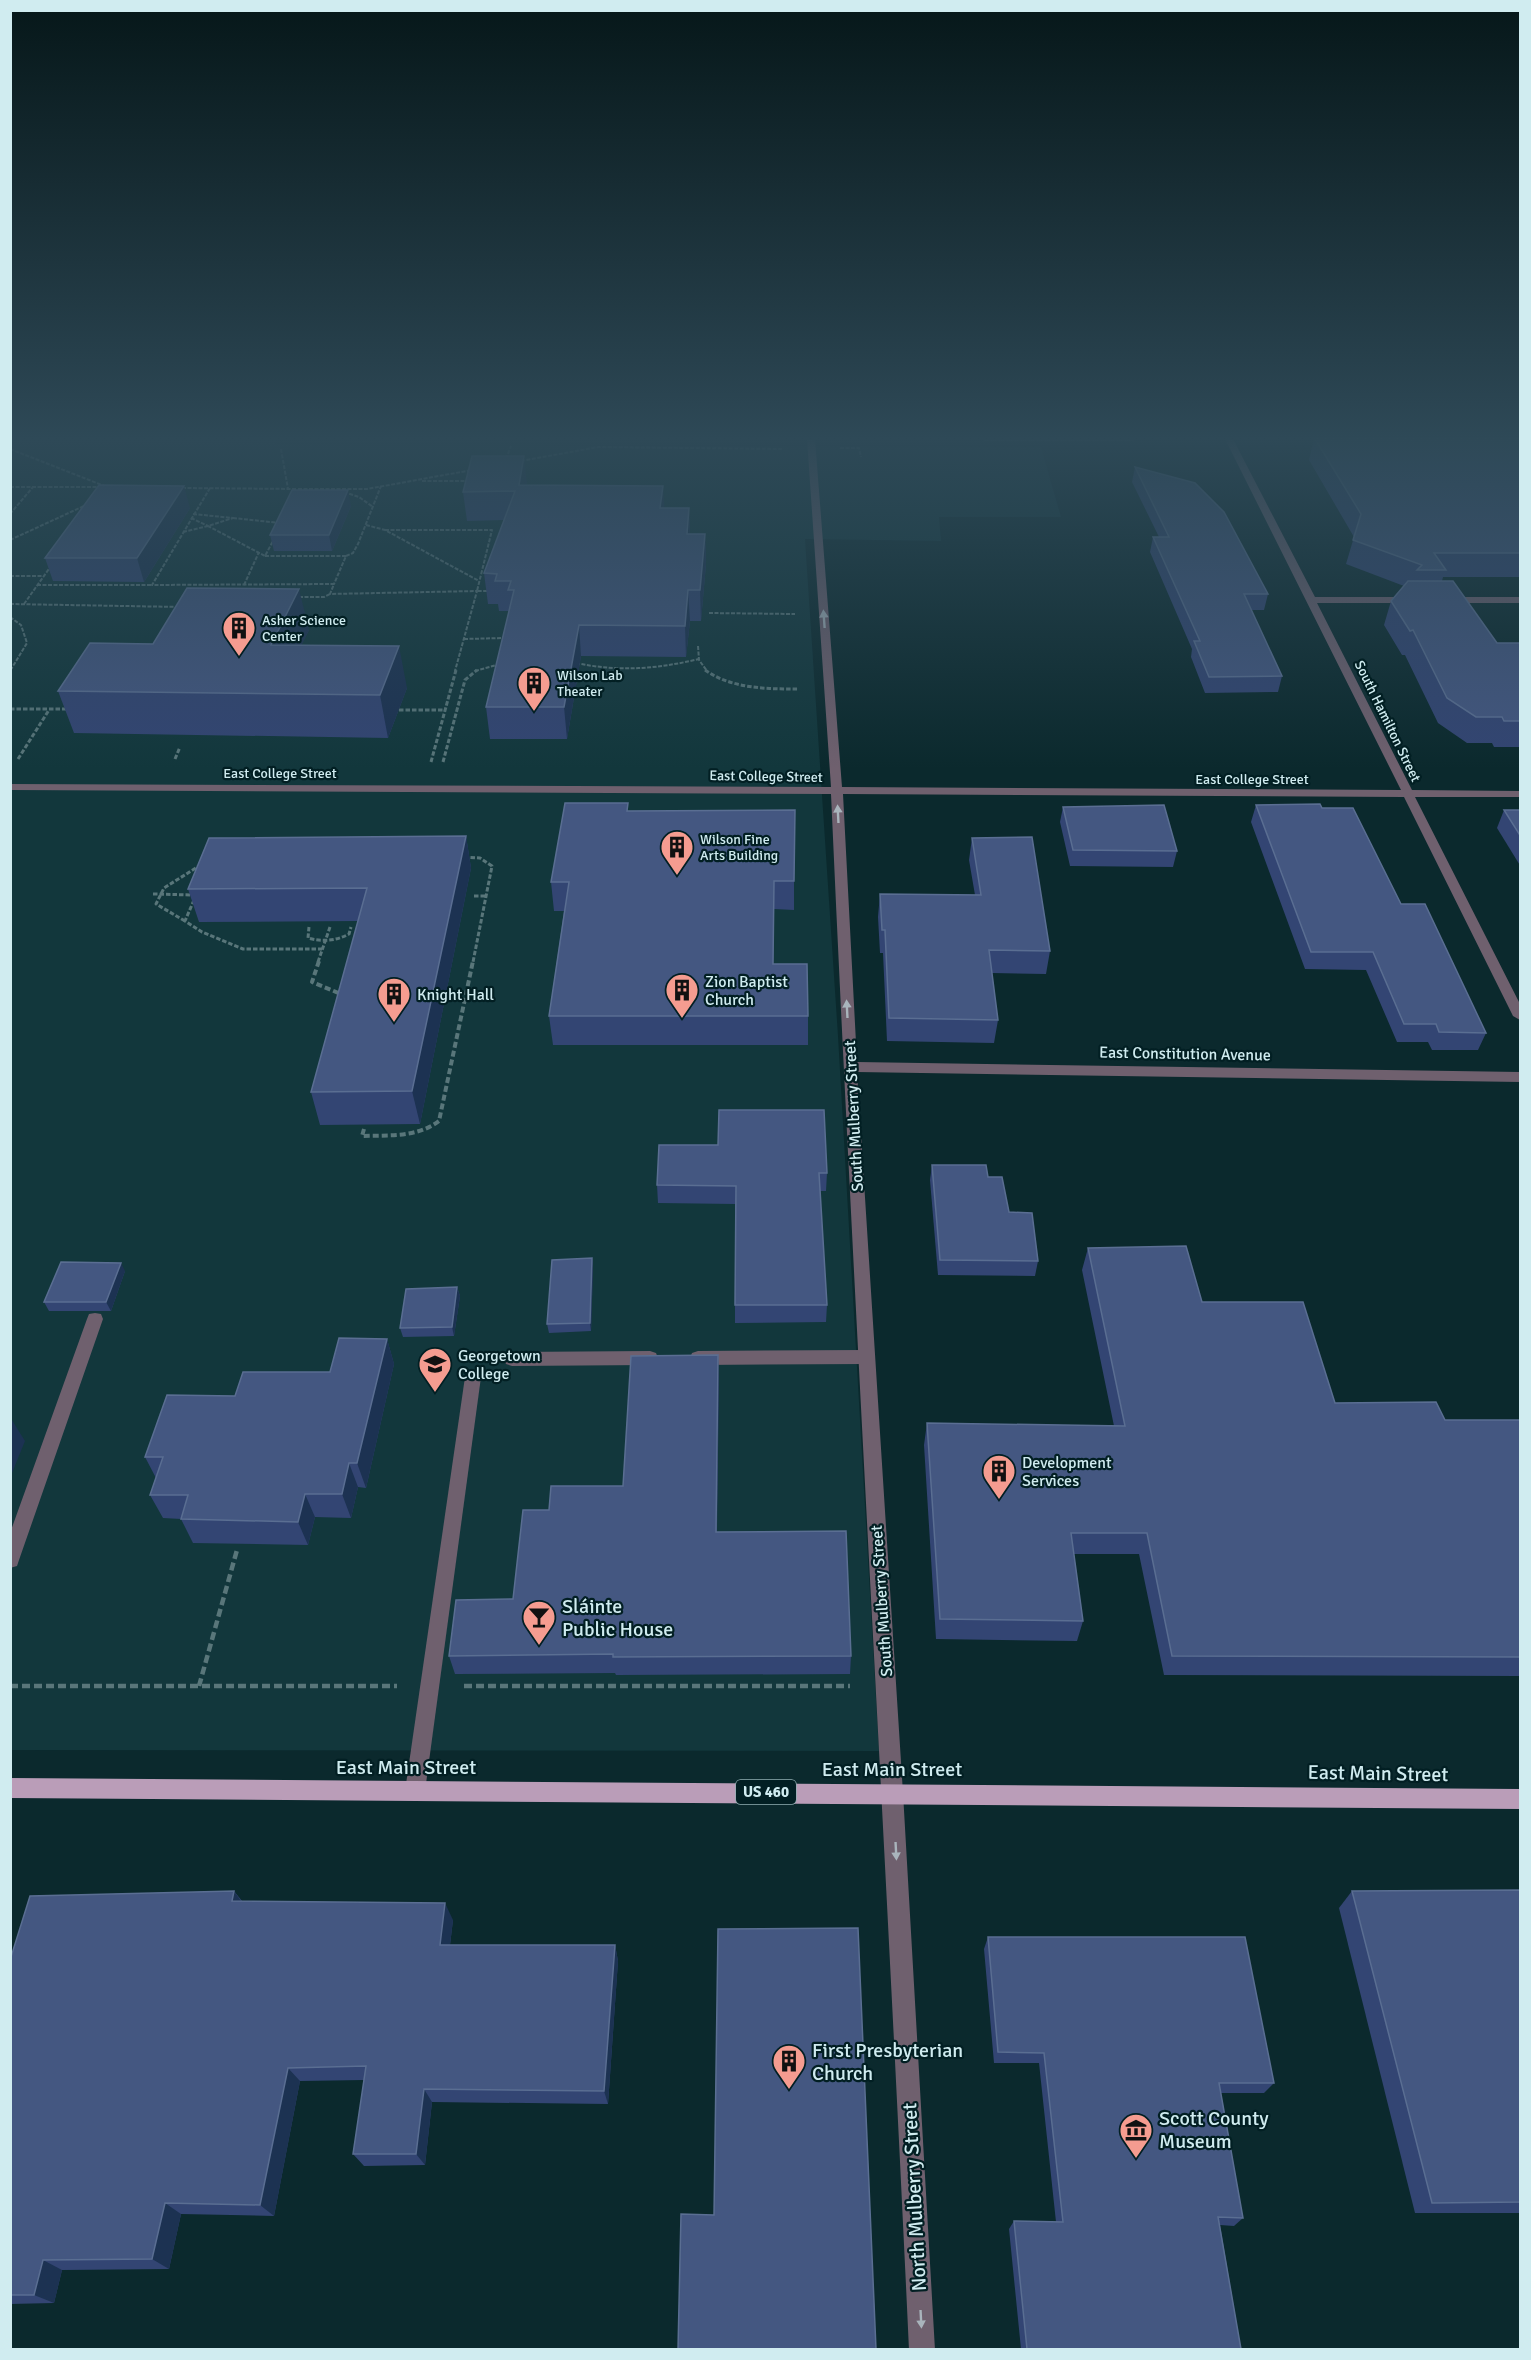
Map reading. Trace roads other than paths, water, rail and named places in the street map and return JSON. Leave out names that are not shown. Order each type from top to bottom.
[{"type":"main road","name":"East Main Street","points":[[10,1788],[1521,1799]]},
{"type":"street","name":"South Mulberry Street","points":[[819,549],[837,792],[866,1358],[893,1793]]},
{"type":"street","name":"South Hamilton Street","points":[[1285,549],[1521,1016]]},
{"type":"street","points":[[1312,600],[1425,600]]},
{"type":"street","points":[[1437,600],[1521,600]]},
{"type":"street","name":"East College Street","points":[[10,787],[1521,794]]},
{"type":"street","name":"East Constitution Avenue","points":[[850,1067],[1521,1077]]},
{"type":"street","points":[[10,1560],[95,1319]]},
{"type":"street","points":[[512,1359],[866,1358]]},
{"type":"street","points":[[416,1791],[473,1377]]},
{"type":"street","name":"North Mulberry Street","points":[[893,1793],[922,2349]]},
{"type":"place","name":"Asher Science Center","points":[[239,657]]},
{"type":"place","name":"Wilson Lab Theater","points":[[534,712]]},
{"type":"place","name":"Wilson Fine Arts Building","points":[[677,876]]},
{"type":"place","name":"Zion Baptist Church","points":[[682,1019]]},
{"type":"place","name":"Knight Hall","points":[[394,1023]]},
{"type":"place","name":"Georgetown College","points":[[435,1393]]},
{"type":"place","name":"Development Services","points":[[999,1500]]},
{"type":"place","name":"Sláinte Public House","points":[[539,1646]]},
{"type":"place","name":"First Presbyterian Church","points":[[789,2090]]},
{"type":"place","name":"Scott County Museum","points":[[1136,2159]]}]
